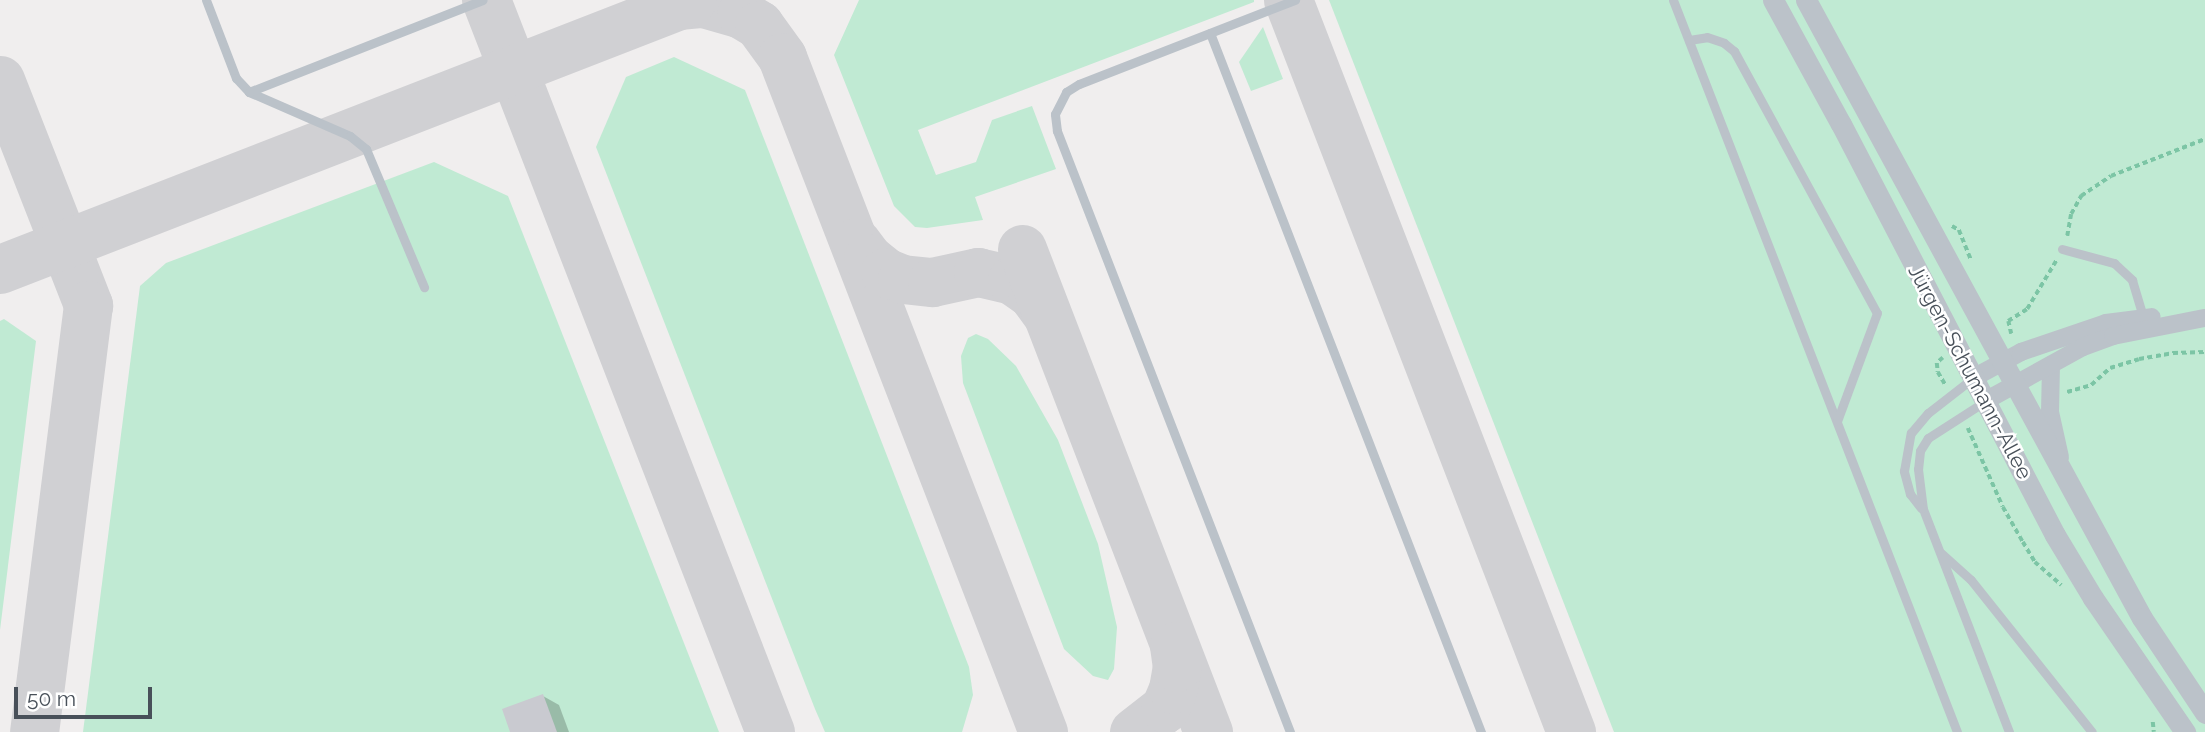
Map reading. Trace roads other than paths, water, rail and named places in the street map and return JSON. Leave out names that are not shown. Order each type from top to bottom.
[{"type":"street","name":"Jürgen-Schumann-Allee","points":[[1773,0],[2075,570],[2185,732]]},
{"type":"street","name":"Jürgen-Schumann-Allee","points":[[1806,0],[2012,357],[2014,384],[2142,618],[2205,713]]},
{"type":"street","points":[[1973,378],[2012,357],[2106,323],[2200,318]]},
{"type":"street","points":[[1985,401],[2083,347],[2144,322]]},
{"type":"street","name":"Jürgen-Schumann-Allee","points":[[2051,365],[2050,412],[2066,477]]},
{"type":"lane","points":[[206,0],[236,78],[249,92],[350,136],[366,149],[424,288]]},
{"type":"lane","points":[[249,92],[483,0]]},
{"type":"lane","points":[[1290,732],[1057,131],[1055,114],[1066,92],[1079,84],[1295,0]]},
{"type":"lane","points":[[1674,0],[1957,732]]},
{"type":"lane","points":[[1210,33],[1481,732]]},
{"type":"lane","points":[[1689,40],[1707,37],[1734,51],[1877,313],[1837,421]]},
{"type":"lane","points":[[2062,249],[2114,263],[2132,280],[2144,322]]},
{"type":"lane","points":[[1923,509],[1910,494],[1904,471],[1912,433],[1928,413],[1973,378]]},
{"type":"lane","points":[[1985,401],[1928,438],[1920,451],[1918,468],[1923,509],[2009,732]]},
{"type":"lane","points":[[1940,551],[1971,580],[2091,732]]}]
